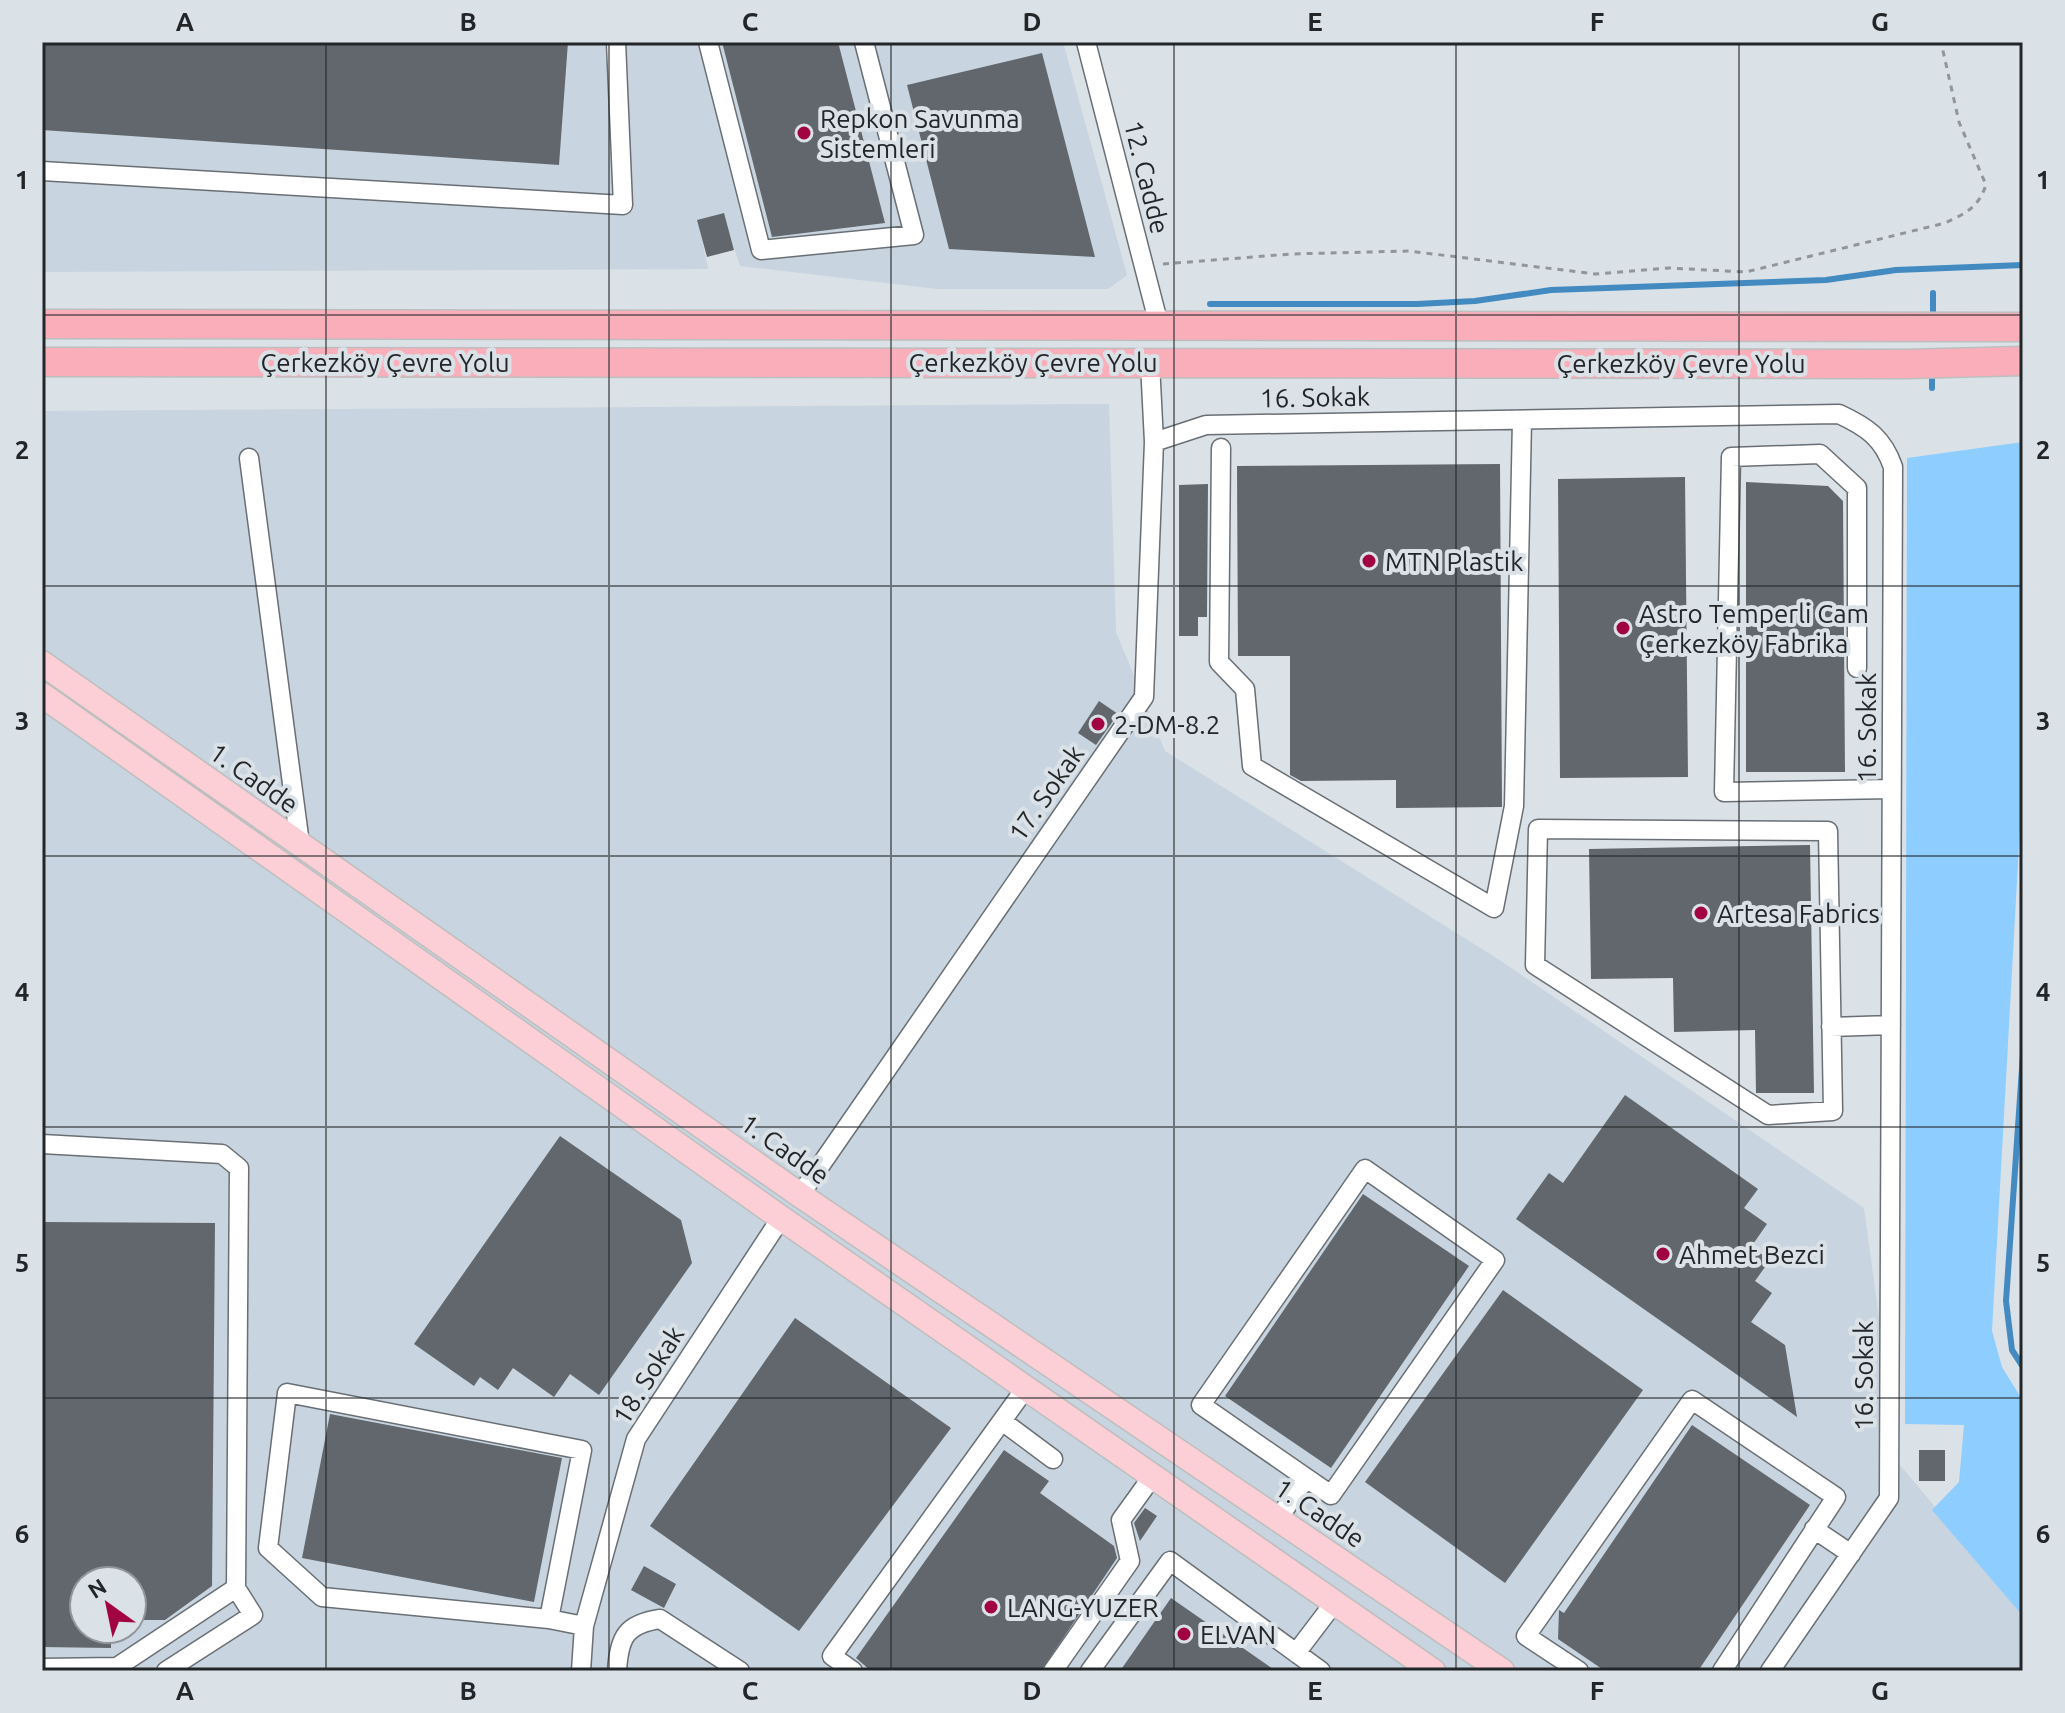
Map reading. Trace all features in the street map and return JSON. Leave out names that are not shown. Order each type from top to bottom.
[{"type":"highway","name":"Çerkezköy Çevre Yolu","points":[[42,324],[1159,325],[1599,329],[2023,327]]},
{"type":"highway","name":"Çerkezköy Çevre Yolu","points":[[42,362],[1958,364],[2023,361]]},
{"type":"main road","name":"1. Cadde","points":[[42,663],[800,1195],[1502,1671]]},
{"type":"main road","name":"1. Cadde","points":[[42,695],[781,1218],[1433,1671]]},
{"type":"street","points":[[42,171],[623,205],[616,42]]},
{"type":"street","points":[[708,42],[761,250],[914,235],[864,42]]},
{"type":"street","name":"12. Cadde","points":[[1086,42],[1159,325]]},
{"type":"street","name":"17. Sokak","points":[[800,1195],[1144,697],[1154,442],[1150,363]]},
{"type":"street","name":"16. Sokak","points":[[1154,442],[1206,425],[1839,414],[1878,437],[1893,467],[1889,1498],[1770,1671]]},
{"type":"street","points":[[1221,448],[1219,662],[1245,689],[1252,766],[1494,908],[1514,806],[1522,420]]},
{"type":"street","points":[[1891,789],[1724,792],[1731,457],[1820,454],[1857,488],[1892,488]]},
{"type":"street","points":[[249,458],[300,844]]},
{"type":"street","points":[[1857,488],[1857,668]]},
{"type":"street","points":[[1538,829],[1828,831],[1831,1027],[1833,1111],[1768,1115],[1535,965],[1538,829]]},
{"type":"street","points":[[1831,1027],[1891,1025]]},
{"type":"street","points":[[42,1144],[222,1154],[239,1168],[236,1588],[253,1615],[166,1671]]},
{"type":"street","points":[[1365,1169],[1495,1260],[1331,1495],[1306,1478],[1201,1405],[1365,1169]]},
{"type":"street","name":"18. Sokak","points":[[581,1671],[584,1626],[636,1439],[781,1218]]},
{"type":"street","points":[[853,1671],[832,1656],[1025,1389]]},
{"type":"street","points":[[549,1619],[582,1450],[287,1393],[268,1548],[322,1597],[549,1619],[584,1626]]},
{"type":"street","points":[[1579,1671],[1526,1636],[1692,1400],[1836,1497],[1722,1671]]},
{"type":"street","points":[[1002,1421],[1053,1459]]},
{"type":"street","points":[[1053,1671],[1130,1561],[1121,1520],[1152,1477]]},
{"type":"street","points":[[1278,1519],[1306,1478]]},
{"type":"street","points":[[1814,1529],[1851,1554]]},
{"type":"street","points":[[1090,1671],[1170,1561],[1321,1671]]},
{"type":"street","points":[[42,1668],[117,1667],[236,1588]]},
{"type":"street","points":[[1296,1653],[1334,1603]]},
{"type":"street","points":[[617,1671],[618,1650],[628,1631],[638,1622],[660,1619],[740,1671]]},
{"type":"path","points":[[1144,266],[1291,254],[1409,251],[1595,274],[1669,268],[1746,272],[1945,223],[1969,212],[1980,201],[1986,185],[1959,122],[1941,42]]},
{"type":"shaded area","points":[[42,42],[1063,42],[1127,275],[1108,289],[937,289],[740,266],[723,213],[698,220],[708,269],[42,272]]},
{"type":"shaded area","points":[[1109,404],[1116,632],[1165,751],[1498,959],[1864,1208],[1899,1464],[2023,1611],[2023,1671],[42,1671],[42,411]]},
{"type":"shaded area","points":[[2023,442],[2023,773],[1992,1331],[2002,1367],[2023,1401],[2023,1616],[1932,1510],[1959,1482],[1964,1425],[1905,1424],[1907,458]]},
{"type":"building","points":[[42,42],[568,42],[559,165],[42,130]]},
{"type":"building","name":"Repkon Savunma Sistemleri","points":[[722,42],[838,42],[885,223],[772,237]]},
{"type":"building","points":[[1042,53],[1095,257],[949,249],[907,85]]},
{"type":"building","points":[[724,213],[734,250],[707,257],[697,220]]},
{"type":"building","name":"MTN Plastik","points":[[1500,464],[1502,807],[1396,808],[1396,780],[1301,781],[1290,775],[1290,656],[1238,656],[1237,466]]},
{"type":"building","name":"Astro Temperli Cam Çerkezköy Fabrika","points":[[1685,477],[1688,777],[1560,778],[1558,479]]},
{"type":"building","points":[[1746,482],[1828,486],[1843,501],[1845,772],[1746,772]]},
{"type":"building","points":[[1208,484],[1207,617],[1198,617],[1198,636],[1179,636],[1179,485]]},
{"type":"building","name":"2-DM-8.2","points":[[1099,701],[1118,714],[1096,745],[1078,733]]},
{"type":"building","name":"Artesa Fabrics","points":[[1810,845],[1814,1093],[1756,1093],[1755,1030],[1674,1032],[1673,978],[1591,979],[1589,849]]},
{"type":"building","name":"Ahmet Bezci","points":[[1625,1095],[1758,1189],[1744,1208],[1767,1224],[1751,1247],[1770,1260],[1755,1281],[1772,1293],[1751,1322],[1785,1345],[1797,1417],[1516,1219],[1549,1173],[1563,1183]]},
{"type":"building","points":[[560,1136],[681,1220],[692,1263],[599,1395],[570,1374],[554,1397],[513,1368],[498,1390],[480,1377],[474,1386],[414,1344]]},
{"type":"building","points":[[1363,1194],[1469,1266],[1331,1468],[1225,1396]]},
{"type":"building","points":[[42,1222],[215,1223],[212,1586],[165,1620],[148,1620],[148,1565],[68,1565],[68,1645],[111,1645],[111,1648],[42,1647]]},
{"type":"building","points":[[1503,1290],[1643,1390],[1505,1583],[1365,1482]]},
{"type":"building","points":[[795,1318],[951,1428],[799,1631],[650,1526]]},
{"type":"building","points":[[330,1414],[562,1458],[534,1602],[302,1558]]},
{"type":"building","points":[[1692,1425],[1810,1505],[1698,1671],[1605,1671],[1558,1639],[1559,1610],[1564,1613]]},
{"type":"building","name":"LANG-YUZER","points":[[1004,1450],[1049,1481],[1040,1493],[1114,1546],[1117,1558],[1041,1671],[871,1671],[856,1658]]},
{"type":"building","points":[[1919,1450],[1945,1450],[1945,1481],[1919,1481]]},
{"type":"building","points":[[1145,1508],[1157,1516],[1140,1541],[1134,1523]]},
{"type":"building","points":[[644,1566],[676,1584],[664,1608],[631,1590]]},
{"type":"building","name":"ELVAN","points":[[1171,1598],[1276,1671],[1120,1671]]},
{"type":"waterway","points":[[1210,304],[1417,304],[1475,301],[1551,290],[1826,280],[1896,270],[2023,265]]},
{"type":"waterway","points":[[1933,293],[1933,321]]},
{"type":"waterway","points":[[1932,372],[1932,388]]},
{"type":"waterway","points":[[2023,1054],[2006,1301],[2012,1350],[2023,1367]]},
{"type":"place","name":"Repkon Savunma Sistemleri","points":[[804,133]]},
{"type":"place","name":"MTN Plastik","points":[[1369,561]]},
{"type":"place","name":"Astro Temperli Cam Çerkezköy Fabrika","points":[[1623,628]]},
{"type":"place","name":"2-DM-8.2","points":[[1098,724]]},
{"type":"place","name":"Artesa Fabrics","points":[[1701,913]]},
{"type":"place","name":"Ahmet Bezci","points":[[1663,1254]]},
{"type":"place","name":"LANG-YUZER","points":[[991,1607]]},
{"type":"place","name":"ELVAN","points":[[1184,1634]]}]
